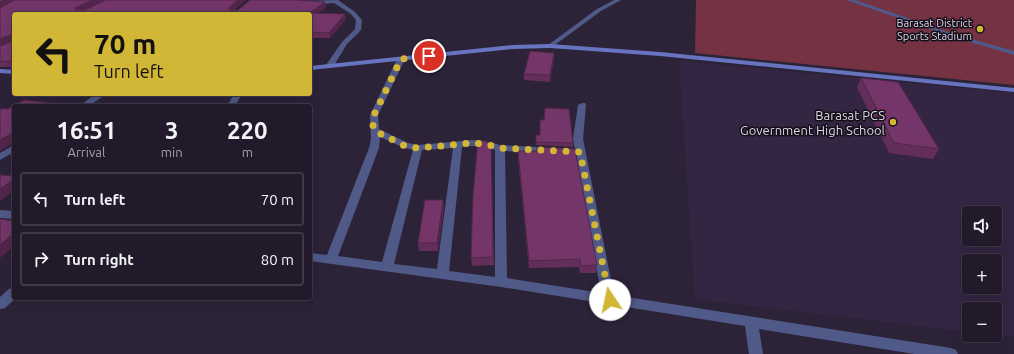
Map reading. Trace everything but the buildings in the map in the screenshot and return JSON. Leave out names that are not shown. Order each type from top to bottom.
[{"type":"street","points":[[291,0],[292,2],[305,3],[334,1],[353,13],[359,20],[358,30],[344,43],[330,65]]},
{"type":"street","points":[[550,46],[599,10],[618,0]]},
{"type":"street","points":[[849,0],[955,36],[1014,53]]},
{"type":"street","points":[[312,68],[513,47],[550,46],[660,54],[1014,90]]},
{"type":"street","points":[[330,260],[374,148],[376,139],[373,126],[374,115],[401,59]]},
{"type":"street","points":[[0,71],[12,72]]},
{"type":"street","points":[[86,104],[99,96]]},
{"type":"street","points":[[582,105],[578,130],[580,152],[610,300]]},
{"type":"street","points":[[375,131],[405,146],[418,148],[458,144],[486,144],[500,148],[580,152]]},
{"type":"street","points":[[442,275],[458,144]]},
{"type":"street","points":[[387,268],[418,148]]},
{"type":"street","points":[[500,148],[501,282]]},
{"type":"street","points":[[0,157],[12,149]]},
{"type":"street","points":[[0,214],[12,215]]},
{"type":"street","points":[[312,257],[501,282],[951,354]]},
{"type":"street","points":[[0,304],[12,294]]},
{"type":"street","points":[[751,322],[756,354]]},
{"type":"shaded area","points":[[696,0],[1014,0],[1014,85],[695,53]]},
{"type":"shaded area","points":[[679,61],[1014,93],[1014,337],[1002,336],[1002,302],[962,302],[962,331],[695,299]]},
{"type":"place","name":"Barasat District Sports Stadium","points":[[980,29]]},
{"type":"place","name":"Barasat PCS Government High School","points":[[893,122]]},
{"type":"route","points":[[429,56],[401,59],[374,115],[373,126],[375,131],[405,146],[418,148],[472,143],[486,144],[500,148],[580,152],[588,184],[610,300]]}]
